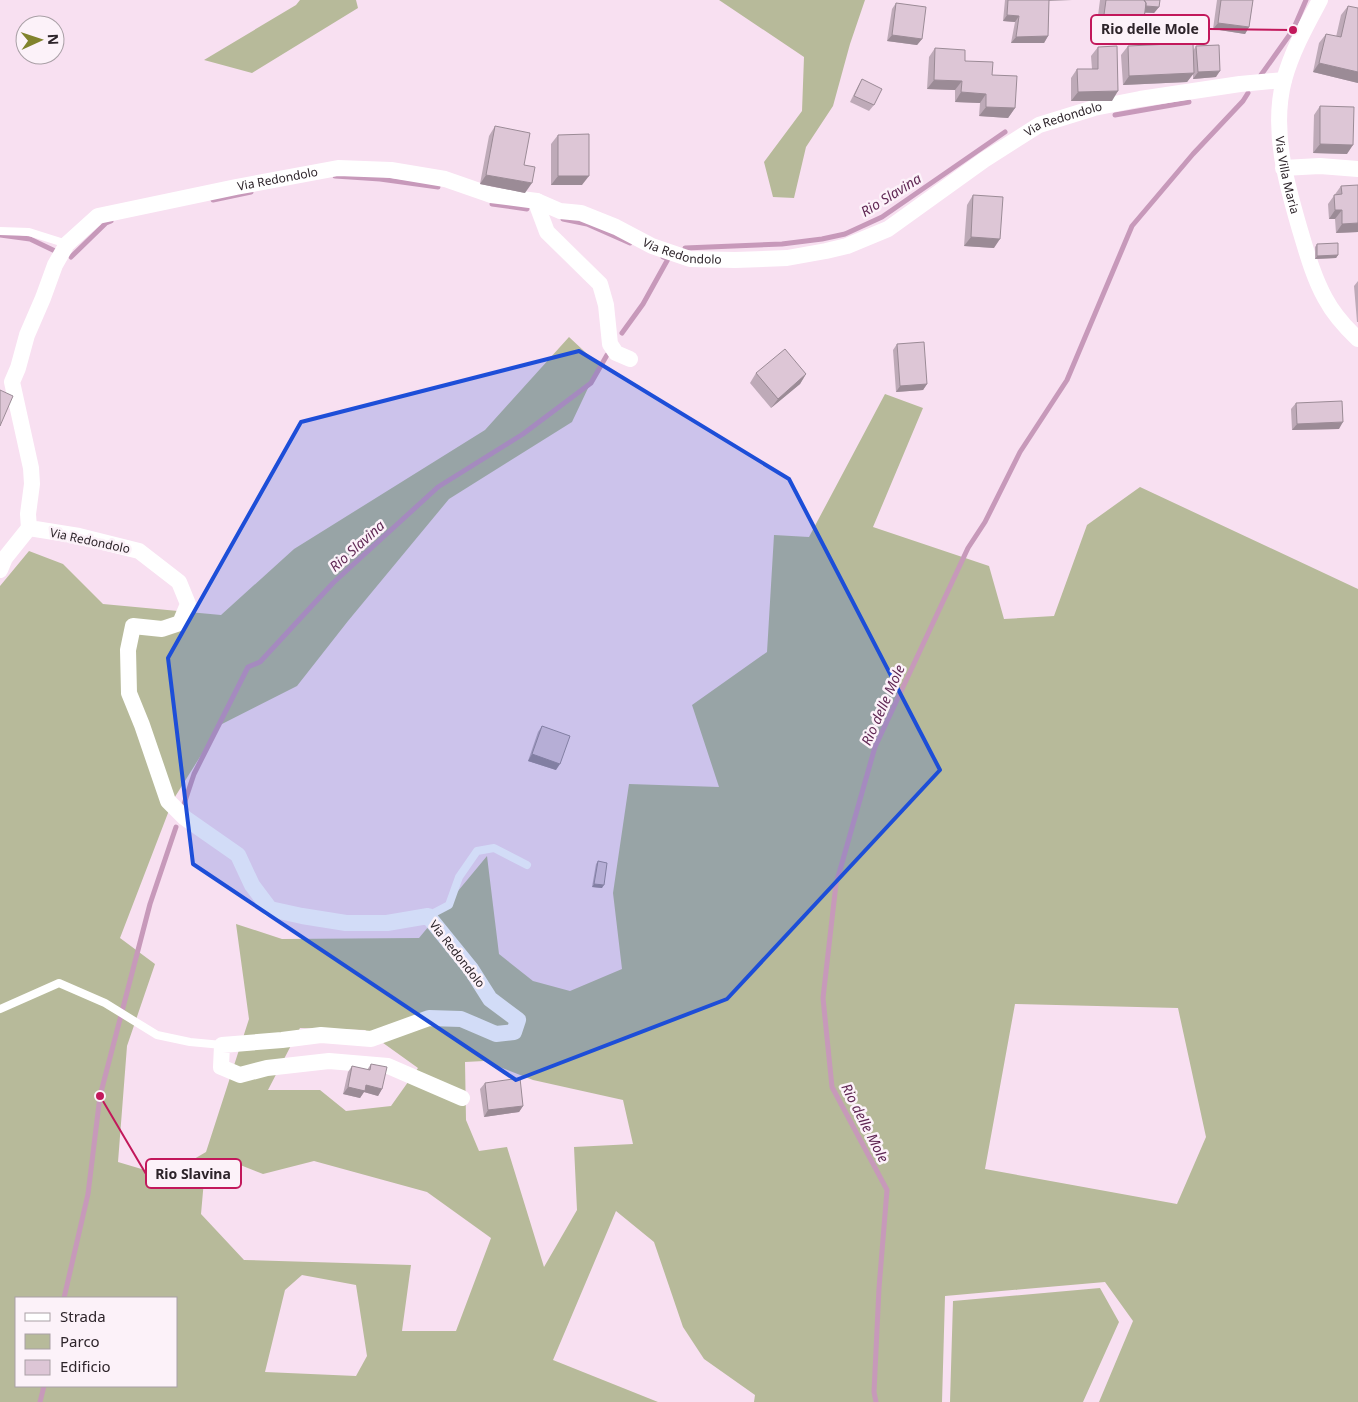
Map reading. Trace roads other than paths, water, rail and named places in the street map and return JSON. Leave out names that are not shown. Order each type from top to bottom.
[{"type":"street","name":"Via Villa Maria","points":[[1320,0],[1296,46],[1284,80],[1279,114],[1283,168],[1312,271],[1325,299],[1338,318],[1358,339]]},
{"type":"street","name":"Via Redondolo","points":[[222,1045],[321,1035],[371,1039],[429,1018],[461,1019],[496,1034],[514,1032],[518,1020],[490,999],[471,969],[428,916],[387,923],[346,923],[270,909],[252,885],[238,856],[185,818],[168,801],[129,693],[128,650],[133,626],[162,629],[180,623],[188,604],[179,582],[138,551],[79,536],[29,528],[28,514],[32,484],[31,468],[12,382],[27,335],[55,265],[67,244],[98,216],[338,168],[400,172],[445,179],[491,195],[537,201],[560,211],[581,213],[616,227],[652,246],[690,259],[787,258],[853,244],[888,229],[1002,148],[1040,125],[1094,108],[1140,99],[1240,84],[1284,80]]},
{"type":"street","points":[[1283,168],[1320,166],[1358,169]]},
{"type":"street","points":[[537,201],[547,232],[600,284],[606,305],[610,344],[616,352],[630,359]]},
{"type":"street","points":[[0,570],[6,558],[29,528]]},
{"type":"street","points":[[222,1045],[221,1067],[240,1074],[267,1068],[329,1061],[388,1066],[462,1098]]},
{"type":"lane","points":[[0,230],[30,232],[67,244]]},
{"type":"lane","points":[[428,916],[449,905],[459,876],[477,851],[494,848],[527,865]]},
{"type":"lane","points":[[0,1009],[59,983],[105,1003],[157,1035],[190,1042],[222,1045]]},
{"type":"waterway","name":"Rio delle Mole","points":[[1261,75],[1293,30],[1306,0]]},
{"type":"waterway","name":"Rio delle Mole","points":[[876,1402],[874,1392],[879,1288],[887,1190],[832,1087],[823,998],[836,884],[875,747],[968,548],[985,522],[1020,452],[1067,380],[1132,226],[1248,93]]},
{"type":"waterway","name":"Rio Slavina","points":[[1115,115],[1189,102]]},
{"type":"waterway","name":"Rio Slavina","points":[[685,248],[782,244],[845,234],[882,217],[1005,132]]},
{"type":"waterway","points":[[335,176],[380,179],[438,187]]},
{"type":"waterway","points":[[213,200],[251,192]]},
{"type":"waterway","points":[[492,204],[527,209]]},
{"type":"waterway","points":[[563,219],[587,224],[630,243]]},
{"type":"waterway","points":[[71,257],[106,223],[111,221]]},
{"type":"waterway","points":[[0,235],[30,239],[55,251]]},
{"type":"waterway","name":"Rio Slavina","points":[[622,333],[643,304],[668,259],[663,257]]},
{"type":"waterway","name":"Rio Slavina","points":[[184,804],[194,774],[248,667],[260,662],[333,583],[438,487],[523,434],[591,383],[607,355]]},
{"type":"waterway","name":"Rio Slavina","points":[[64,1297],[88,1194],[100,1096],[150,904],[176,827]]},
{"type":"waterway","name":"Rio Slavina","points":[[40,1402],[44,1387]]},
{"type":"place","name":"Rio delle Mole","points":[[1293,30]]},
{"type":"place","name":"Rio Slavina","points":[[100,1096]]}]
